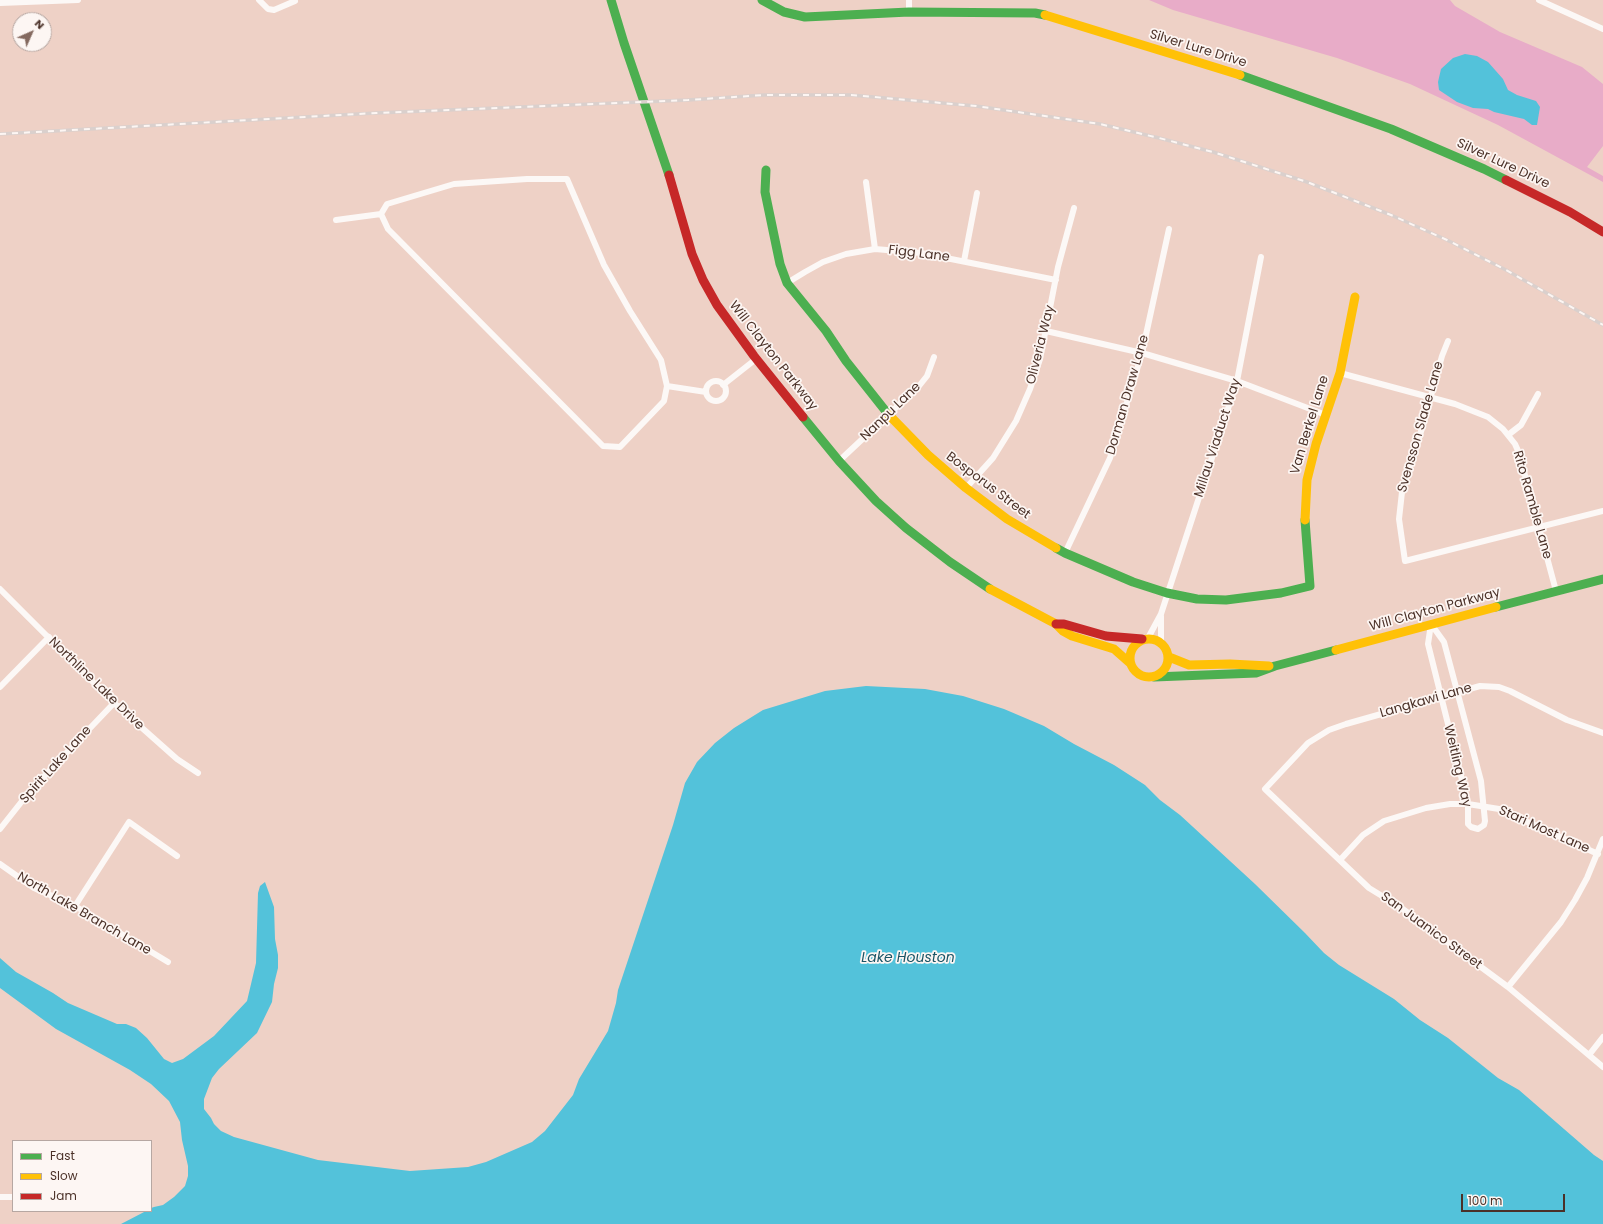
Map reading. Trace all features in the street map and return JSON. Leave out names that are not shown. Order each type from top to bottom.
[{"type":"street","points":[[0,3],[78,0]]},
{"type":"street","points":[[259,0],[268,9],[274,10],[295,1]]},
{"type":"street","name":"Will Clayton Parkway","points":[[611,0],[624,43],[663,155],[692,254],[703,280],[734,330],[756,359],[839,461],[876,501],[935,551],[993,591],[1056,624],[1063,631],[1072,636],[1114,649],[1131,664]]},
{"type":"street","name":"Silver Lure Drive","points":[[762,0],[784,12],[806,18],[909,12],[989,12],[1035,13],[1066,21],[1252,79],[1376,124],[1470,162],[1549,200],[1603,232]]},
{"type":"street","points":[[909,0],[909,12]]},
{"type":"street","points":[[1539,0],[1603,29]]},
{"type":"street","name":"Bosporus Street","points":[[766,170],[765,192],[780,264],[787,283],[826,331],[846,361],[889,415],[928,455],[966,488],[1007,518],[1065,553],[1132,582],[1167,593],[1197,598],[1226,600],[1281,593],[1310,586]]},
{"type":"street","points":[[527,179],[567,179],[604,264],[630,311],[661,360],[666,386],[664,401],[620,447],[603,446],[388,229],[381,214],[387,204],[454,184],[527,179]]},
{"type":"street","points":[[866,182],[875,250]]},
{"type":"street","points":[[964,261],[977,193]]},
{"type":"street","name":"Oliveria Way","points":[[966,488],[993,458],[1016,421],[1030,389],[1040,359],[1056,280],[1074,208]]},
{"type":"street","points":[[336,220],[381,214]]},
{"type":"street","name":"Dorman Draw Lane","points":[[1065,553],[1110,458],[1142,353],[1169,229]]},
{"type":"street","name":"Figg Lane","points":[[787,283],[823,262],[846,254],[875,250],[903,250],[1056,280]]},
{"type":"street","name":"Millau Viaduct Way","points":[[1161,642],[1161,614],[1167,593],[1237,381],[1261,257]]},
{"type":"street","name":"Van Berkel Lane","points":[[1310,586],[1304,527],[1305,495],[1311,461],[1340,373],[1355,297]]},
{"type":"street","points":[[1046,331],[1142,353],[1237,381],[1326,415]]},
{"type":"street","name":"Svensson Slade Lane","points":[[1448,341],[1442,356],[1402,492],[1399,519],[1405,561],[1539,528]]},
{"type":"street","name":"Nanpu Lane","points":[[839,461],[919,386],[927,376],[934,357]]},
{"type":"street","points":[[723,385],[756,359]]},
{"type":"street","name":"Rito Ramble Lane","points":[[1340,373],[1460,406],[1488,417],[1503,429],[1519,453],[1556,591]]},
{"type":"street","points":[[666,386],[706,392],[712,400],[721,400],[725,394],[723,385],[718,382],[712,382],[707,386],[706,392]]},
{"type":"street","points":[[1508,435],[1521,426],[1538,394]]},
{"type":"street","points":[[1539,528],[1603,511]]},
{"type":"street","name":"Will Clayton Parkway","points":[[1154,677],[1256,673],[1275,666],[1603,579]]},
{"type":"street","name":"Northline Lake Drive","points":[[0,589],[114,703],[177,759],[198,773]]},
{"type":"street","name":"Millau Viaduct Way","points":[[1146,638],[1161,614]]},
{"type":"street","name":"Will Clayton Parkway","points":[[1056,624],[1064,624],[1106,636],[1130,639],[1146,638]]},
{"type":"street","name":"Weitling Way","points":[[1431,624],[1444,642],[1481,780],[1485,822],[1484,825],[1478,829],[1474,829],[1468,824],[1468,804],[1428,644],[1431,624]]},
{"type":"street","points":[[0,687],[49,637]]},
{"type":"street","points":[[1146,638],[1161,642],[1166,647],[1169,657],[1167,666],[1164,670],[1154,677],[1143,676],[1137,673],[1131,664],[1130,655],[1135,644],[1146,638]]},
{"type":"street","name":"Will Clayton Parkway","points":[[1169,657],[1189,666],[1230,664],[1275,666]]},
{"type":"street","name":"Langkawi Lane","points":[[1265,789],[1308,743],[1329,730],[1480,686],[1499,687],[1510,691],[1567,720],[1603,733]]},
{"type":"street","name":"Spirit Lake Lane","points":[[0,829],[30,791],[114,703]]},
{"type":"street","name":"San Juanico Street","points":[[1265,789],[1369,888],[1400,907],[1508,987],[1603,1067]]},
{"type":"street","name":"Stari Most Lane","points":[[1340,860],[1363,835],[1384,822],[1426,808],[1450,804],[1468,804],[1499,809],[1598,854]]},
{"type":"street","points":[[75,906],[129,822],[177,856]]},
{"type":"street","points":[[1508,987],[1561,922],[1575,900],[1598,854],[1603,839]]},
{"type":"street","name":"North Lake Branch Lane","points":[[0,864],[34,888],[75,906],[168,962]]},
{"type":"street","points":[[1589,1055],[1603,1037]]},
{"type":"street","points":[[0,1197],[12,1197]]},
{"type":"shaded area","points":[[1149,0],[1450,0],[1455,6],[1500,32],[1582,67],[1603,84],[1603,146],[1587,167],[1603,176],[1603,182],[1498,125],[1410,84],[1337,58],[1173,10]]},
{"type":"water","points":[[1465,54],[1477,56],[1488,62],[1503,79],[1508,90],[1517,95],[1536,101],[1540,107],[1537,125],[1532,125],[1524,119],[1494,112],[1488,109],[1473,108],[1457,102],[1439,90],[1438,82],[1441,69],[1453,58]]},
{"type":"water","name":"Lake Houston","points":[[866,686],[925,689],[963,696],[1004,709],[1044,726],[1114,765],[1145,785],[1255,884],[1324,953],[1339,965],[1394,999],[1420,1020],[1448,1038],[1498,1078],[1519,1090],[1594,1155],[1603,1161],[1603,1224],[121,1224],[144,1212],[152,1212],[152,1208],[163,1205],[185,1186],[188,1176],[188,1166],[182,1140],[180,1122],[169,1101],[151,1084],[130,1070],[56,1029],[0,988],[0,958],[16,972],[68,1003],[117,1024],[126,1024],[136,1028],[147,1038],[164,1059],[172,1063],[183,1059],[214,1036],[247,1001],[256,963],[258,893],[260,886],[265,882],[274,907],[275,939],[278,955],[278,968],[272,1002],[257,1033],[219,1069],[212,1078],[204,1099],[204,1109],[214,1124],[221,1131],[234,1137],[318,1160],[410,1171],[468,1167],[486,1162],[532,1142],[545,1131],[573,1095],[579,1079],[608,1031],[618,990],[673,825],[685,783],[697,762],[715,743],[734,728],[763,710],[825,691]]},
{"type":"railway","points":[[0,134],[376,113],[688,100],[764,95],[851,95],[976,106],[1100,124],[1213,152],[1307,182],[1391,215],[1447,240],[1506,270],[1603,325]]},
{"type":"traffic: fast","points":[[611,0],[669,175]]},
{"type":"traffic: fast","points":[[762,0],[784,12],[805,17],[909,12],[1035,13],[1045,15]]},
{"type":"traffic: fast","points":[[1240,75],[1391,129],[1506,180]]},
{"type":"traffic: fast","points":[[766,170],[765,192],[780,264],[787,283],[826,331],[846,361],[888,414]]},
{"type":"traffic: fast","points":[[803,417],[839,461],[876,501],[906,528],[950,562],[990,589]]},
{"type":"traffic: fast","points":[[1056,548],[1133,582],[1167,593],[1197,599],[1226,600],[1281,593],[1310,586],[1305,520]]},
{"type":"traffic: fast","points":[[1496,607],[1603,579]]},
{"type":"traffic: fast","points":[[1154,677],[1256,673],[1275,666],[1336,650]]},
{"type":"traffic: slow","points":[[1045,15],[1240,75]]},
{"type":"traffic: slow","points":[[1305,520],[1307,480],[1316,444],[1340,373],[1355,297]]},
{"type":"traffic: slow","points":[[888,414],[928,455],[966,488],[1007,519],[1056,548]]},
{"type":"traffic: slow","points":[[990,589],[1056,624],[1063,631],[1072,636],[1114,649],[1131,664]]},
{"type":"traffic: slow","points":[[1336,650],[1496,607]]},
{"type":"traffic: slow","points":[[1145,639],[1153,639],[1163,644],[1167,651],[1168,658],[1167,665],[1163,672],[1153,677],[1145,677],[1135,672],[1133,669],[1130,662],[1130,654],[1135,644],[1138,642],[1145,639]]},
{"type":"traffic: slow","points":[[1169,657],[1189,665],[1230,664],[1269,666]]},
{"type":"traffic: jam","points":[[669,175],[692,254],[703,280],[717,305],[754,356],[803,417]]},
{"type":"traffic: jam","points":[[1506,180],[1570,212],[1603,232]]},
{"type":"traffic: jam","points":[[1056,624],[1064,624],[1106,636],[1142,639]]}]
